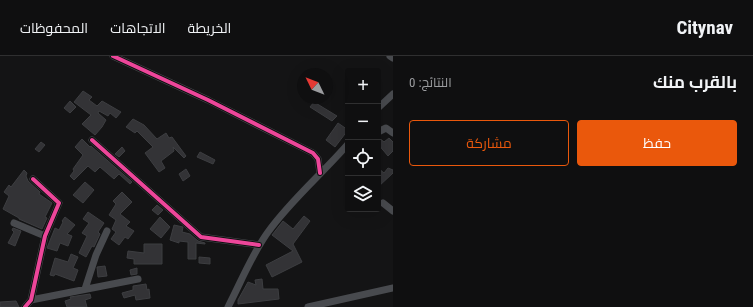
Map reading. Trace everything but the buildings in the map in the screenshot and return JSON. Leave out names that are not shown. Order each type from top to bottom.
[{"type":"street","points":[[113,56],[208,100],[313,153],[318,159],[320,173]]},
{"type":"street","points":[[381,105],[393,94]]},
{"type":"street","points":[[381,130],[386,128],[393,133]]},
{"type":"street","points":[[92,140],[201,237],[259,245]]},
{"type":"street","points":[[228,307],[259,245],[279,217],[345,147]]},
{"type":"street","points":[[25,307],[31,300],[45,236],[59,203],[33,179]]},
{"type":"street","points":[[383,204],[393,211]]},
{"type":"street","points":[[14,223],[45,236]]},
{"type":"street","points":[[85,289],[91,268],[107,231]]},
{"type":"street","points":[[31,300],[138,279]]},
{"type":"street","points":[[308,307],[393,288]]},
{"type":"cycle path","points":[[113,56],[208,100],[313,153],[318,159],[320,173]]},
{"type":"cycle path","points":[[92,140],[201,237],[259,245]]},
{"type":"cycle path","points":[[25,307],[31,300],[45,236],[59,203],[33,179]]}]
